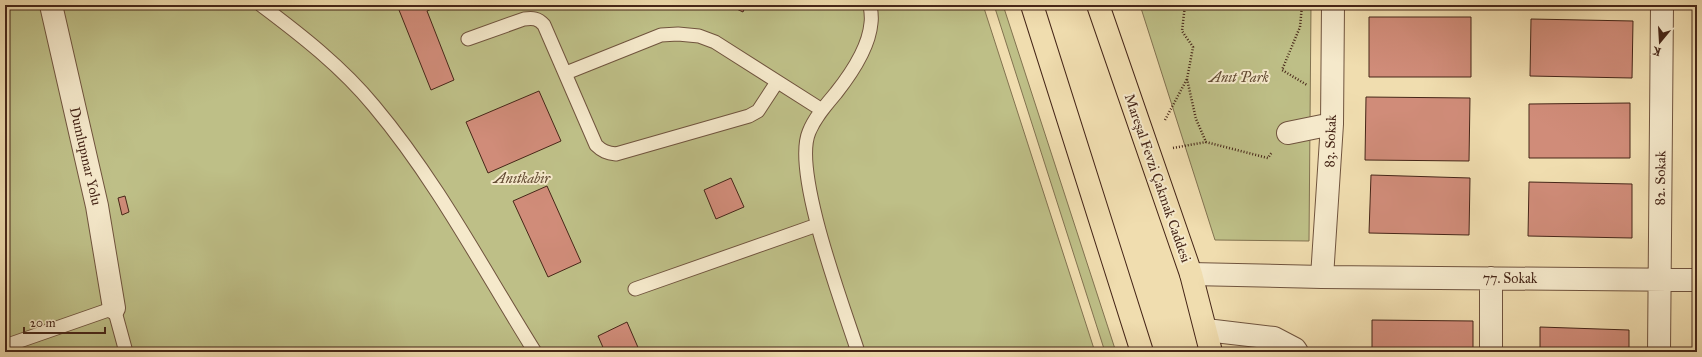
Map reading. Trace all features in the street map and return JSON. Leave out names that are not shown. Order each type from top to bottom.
[{"type":"main road","points":[[1032,5],[1142,352]]},
{"type":"main road","name":"Mareşal Fevzi Çakmak Caddesi","points":[[1098,5],[1191,274],[1211,352]]},
{"type":"street","name":"Dumlupınar Yolu","points":[[51,5],[97,206],[114,308]]},
{"type":"street","name":"83. Sokak","points":[[1322,277],[1332,124],[1333,5]]},
{"type":"street","name":"82. Sokak","points":[[1659,352],[1658,279],[1662,5]]},
{"type":"street","points":[[1288,133],[1332,124]]},
{"type":"street","name":"77. Sokak","points":[[1191,274],[1322,277],[1697,280]]},
{"type":"street","points":[[1490,352],[1491,278]]},
{"type":"street","points":[[1206,330],[1274,338],[1295,349],[1297,352]]},
{"type":"lane","points":[[261,5],[295,30],[337,67],[374,105],[414,157],[456,220],[535,352]]},
{"type":"lane","points":[[858,352],[818,225],[807,179],[806,155],[808,134],[822,110],[854,67],[865,47],[872,24],[870,5]]},
{"type":"lane","points":[[468,39],[524,19],[533,18],[539,20],[544,25],[566,73],[596,145],[602,151],[616,154],[749,116],[758,111],[777,82]]},
{"type":"lane","points":[[566,73],[661,35],[678,34],[699,36],[715,42],[822,110]]},
{"type":"lane","points":[[635,289],[818,225]]},
{"type":"lane","points":[[5,346],[114,308],[126,352]]},
{"type":"path","points":[[1148,152],[1187,79],[1193,47],[1182,31],[1185,5]]},
{"type":"path","points":[[1282,70],[1300,27],[1302,5]]},
{"type":"path","points":[[1187,79],[1196,118],[1206,142]]},
{"type":"path","points":[[1148,152],[1206,142],[1268,158],[1288,133]]},
{"type":"green space","name":"Anıtkabir","points":[[5,5],[983,5],[1095,352],[5,352]]},
{"type":"green space","points":[[994,5],[1003,5],[1116,352],[1105,352]]},
{"type":"green space","name":"Anıt Park","points":[[1140,5],[1311,5],[1309,241],[1215,240]]},
{"type":"building","points":[[397,5],[441,5],[427,11],[454,80],[431,90]]},
{"type":"building","points":[[728,5],[746,5],[743,12]]},
{"type":"building","points":[[1369,17],[1471,17],[1471,77],[1369,77]]},
{"type":"building","points":[[1531,19],[1633,21],[1632,78],[1530,76]]},
{"type":"building","points":[[539,91],[561,141],[488,173],[466,122]]},
{"type":"building","points":[[1366,97],[1470,98],[1469,161],[1365,160]]},
{"type":"building","points":[[1630,103],[1630,158],[1529,158],[1529,104]]},
{"type":"building","points":[[1371,175],[1470,178],[1469,235],[1369,233]]},
{"type":"building","points":[[731,178],[744,207],[716,219],[704,190]]},
{"type":"building","points":[[1529,182],[1632,184],[1632,238],[1528,236]]},
{"type":"building","points":[[547,186],[581,262],[548,277],[513,201]]},
{"type":"building","points":[[125,196],[129,212],[122,215],[118,198]]},
{"type":"building","points":[[1372,320],[1473,321],[1473,352],[1372,352]]},
{"type":"building","points":[[627,322],[640,352],[605,352],[598,336]]},
{"type":"building","points":[[1540,327],[1629,330],[1629,352],[1540,352]]}]
